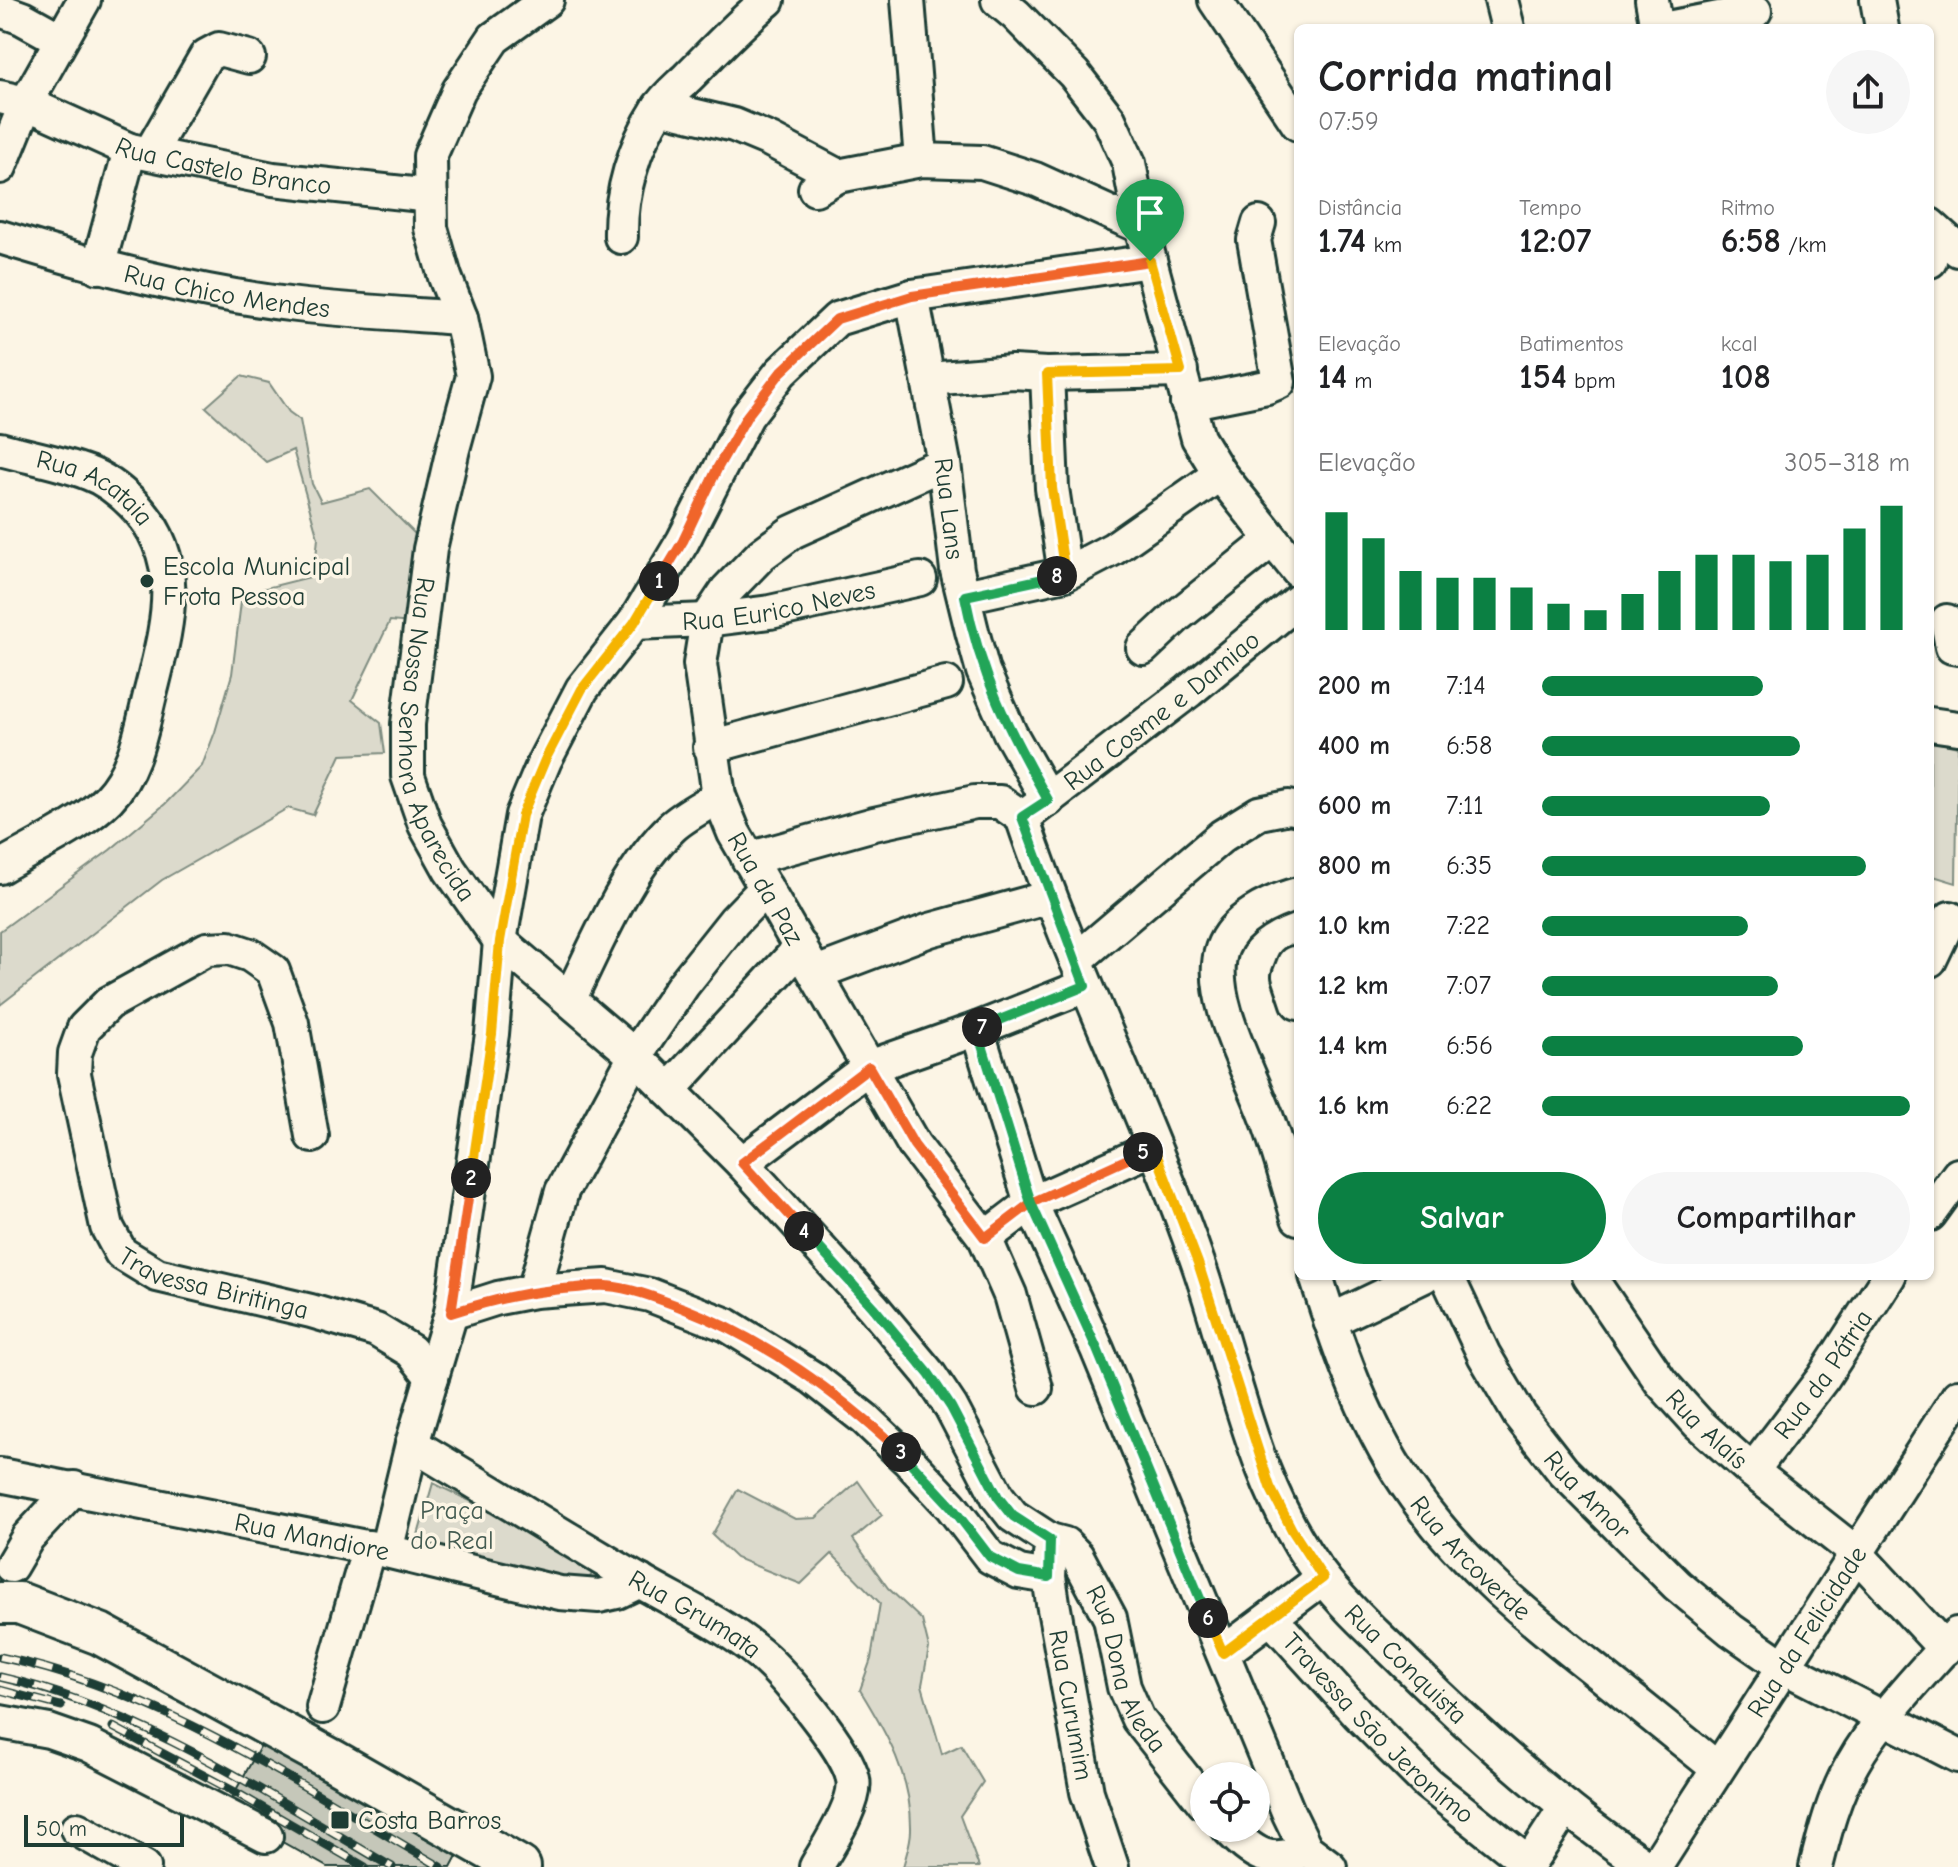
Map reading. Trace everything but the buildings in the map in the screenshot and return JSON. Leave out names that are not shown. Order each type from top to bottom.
[{"type":"main road","points":[[10,1591],[100,1634],[334,1761],[520,1867]]},
{"type":"street","points":[[0,167],[13,100],[60,39],[84,0]]},
{"type":"street","name":"Rua Nossa Senhora Aparecida","points":[[547,0],[494,38],[459,90],[430,156],[431,228],[461,318],[473,376],[430,549],[408,724],[408,776],[425,825],[450,870],[500,941],[635,1056],[742,1163],[873,1307],[929,1374],[951,1407],[998,1497],[1013,1516],[1050,1540]]},
{"type":"street","points":[[621,237],[620,215],[624,192],[638,147],[659,107],[743,21],[768,0]]},
{"type":"street","points":[[908,0],[921,160]]},
{"type":"street","points":[[998,0],[1074,74],[1109,119],[1129,163],[1141,227],[1198,438],[1220,474],[1294,566]]},
{"type":"street","points":[[1215,0],[1294,118]]},
{"type":"street","points":[[1501,0],[1507,24]]},
{"type":"street","points":[[1652,0],[1656,24]]},
{"type":"street","points":[[1877,0],[1881,24]]},
{"type":"street","points":[[0,10],[60,39]]},
{"type":"street","points":[[1691,24],[1755,13]]},
{"type":"street","points":[[98,267],[140,152],[206,56],[219,49],[249,57]]},
{"type":"street","name":"Rua Castelo Branco","points":[[13,100],[140,152],[273,179],[431,196]]},
{"type":"street","points":[[659,107],[734,125],[770,140],[826,183],[921,160],[982,162],[1035,179],[1141,227]]},
{"type":"street","points":[[1187,403],[1279,382],[1254,240],[1259,223]]},
{"type":"street","points":[[1934,229],[1958,250]]},
{"type":"street","name":"Rua Chico Mendes","points":[[0,237],[98,267],[179,285],[295,305],[461,318]]},
{"type":"street","points":[[323,1707],[378,1549],[451,1313],[492,1034],[500,941],[522,815],[545,760],[582,689],[634,623],[683,541],[718,467],[747,416],[781,372],[837,319],[912,296],[1150,261]]},
{"type":"street","name":"Rua Lans","points":[[912,296],[944,463],[957,570],[983,671],[1010,733],[1035,808]]},
{"type":"street","points":[[929,379],[1012,372],[1181,371]]},
{"type":"street","points":[[1047,374],[1052,488],[1065,574]]},
{"type":"street","name":"Rua Acataia","points":[[0,449],[90,473],[120,490],[147,517],[163,550],[170,587],[165,631],[137,747],[126,775],[108,799],[83,818],[0,867]]},
{"type":"street","name":"Rua da Paz","points":[[944,463],[792,532],[762,554],[727,590],[707,620],[700,664],[719,796],[748,859],[914,1145],[985,1238],[1010,1295],[1036,1388]]},
{"type":"street","points":[[965,596],[1065,574],[1113,549],[1220,474]]},
{"type":"street","points":[[1143,648],[1177,616],[1272,540]]},
{"type":"street","name":"Rua Eurico Neves","points":[[634,623],[707,620],[770,612],[920,579]]},
{"type":"street","name":"Rua Cosme e Damiao","points":[[1035,808],[1189,691],[1294,604]]},
{"type":"street","points":[[710,747],[946,683]]},
{"type":"street","points":[[1934,725],[1958,728]]},
{"type":"street","points":[[570,998],[613,911],[648,855],[673,825],[719,796]]},
{"type":"street","points":[[748,859],[874,824],[975,802],[1000,802],[1035,808]]},
{"type":"street","name":"Rua Conquista","points":[[1035,808],[1050,897],[1198,1263],[1270,1487],[1292,1530],[1323,1578],[1473,1728],[1566,1807],[1647,1867]]},
{"type":"street","points":[[742,1163],[869,1067],[977,1029],[1081,973],[1222,836],[1259,813],[1294,808]]},
{"type":"street","points":[[534,1291],[562,1191],[635,1056],[717,942],[766,888]]},
{"type":"street","points":[[1294,895],[1277,900],[1234,926],[1222,950],[1218,977],[1227,1014],[1268,1120],[1294,1205]]},
{"type":"street","points":[[669,1090],[808,960],[1050,897]]},
{"type":"street","points":[[1934,949],[1946,915]]},
{"type":"street","name":"Travessa Biritinga","points":[[312,1136],[292,1023],[273,971],[250,955],[229,948],[207,949],[109,1003],[84,1028],[75,1053],[74,1074],[107,1227],[121,1253],[157,1275],[311,1311],[376,1330],[411,1351],[432,1377]]},
{"type":"street","points":[[1294,963],[1289,976],[1294,991]]},
{"type":"street","points":[[977,1029],[1031,1203],[1097,1349],[1289,1814],[1318,1858]]},
{"type":"street","points":[[985,1238],[1031,1203],[1154,1148]]},
{"type":"street","points":[[1934,1208],[1958,1175]]},
{"type":"street","name":"Rua Arcoverde","points":[[1317,1280],[1341,1356],[1372,1425],[1413,1495],[1458,1552],[1510,1602],[1717,1768]]},
{"type":"street","points":[[1330,1321],[1416,1280]]},
{"type":"street","name":"Rua Amor","points":[[1449,1280],[1484,1355],[1520,1416],[1563,1471],[1677,1585],[1731,1630],[1784,1667],[1958,1756]]},
{"type":"street","name":"Rua Alaís","points":[[1592,1280],[1661,1382],[1698,1423],[1752,1471],[1855,1552],[1951,1641]]},
{"type":"street","name":"Rua da Pátria","points":[[1752,1471],[1823,1378],[1886,1280]]},
{"type":"street","points":[[451,1313],[498,1298],[534,1291],[606,1286],[650,1295],[727,1325],[813,1378],[865,1419],[951,1506],[990,1557],[1019,1572],[1049,1577]]},
{"type":"street","name":"Rua da Felicidade","points":[[1655,1867],[1958,1396]]},
{"type":"street","name":"Rua Grumata","points":[[412,1444],[728,1631],[761,1655],[789,1682],[846,1759],[854,1782],[848,1808],[816,1867]]},
{"type":"street","name":"Rua Mandiore","points":[[0,1475],[378,1549],[579,1596],[617,1592],[640,1581]]},
{"type":"street","points":[[10,1591],[28,1537],[74,1488]]},
{"type":"street","points":[[0,1533],[10,1591]]},
{"type":"street","name":"Rua Curumim","points":[[1050,1540],[1049,1577],[1087,1792],[1112,1867]]},
{"type":"street","name":"Rua Dona Aleda","points":[[1050,1540],[1072,1549],[1089,1575],[1110,1618],[1124,1687],[1138,1719],[1190,1785]]},
{"type":"street","points":[[1223,1653],[1323,1578]]},
{"type":"street","name":"Travessa Sāo Jeronimo","points":[[1271,1618],[1358,1714],[1427,1783],[1528,1865]]},
{"type":"street","points":[[1816,1867],[1829,1815],[1853,1762],[1886,1717],[1951,1641]]},
{"type":"street","points":[[0,1722],[49,1731],[89,1745],[266,1836]]},
{"type":"street","points":[[1528,1865],[1566,1807]]},
{"type":"street","points":[[77,1829],[144,1867]]},
{"type":"street","points":[[1243,1842],[1255,1853],[1273,1860],[1318,1858]]},
{"type":"green space","points":[[241,376],[269,383],[289,412],[300,420],[312,484],[321,502],[370,489],[417,536],[411,623],[390,621],[352,700],[381,723],[385,753],[341,755],[313,815],[288,808],[162,880],[0,1005],[0,931],[110,850],[165,804],[202,766],[232,674],[242,594],[314,576],[318,538],[293,450],[266,462],[206,407]]},
{"type":"green space","points":[[1934,742],[1958,747],[1956,883],[1934,876]]},
{"type":"green space","points":[[858,1481],[882,1515],[853,1539],[888,1588],[922,1620],[929,1648],[922,1685],[942,1754],[961,1745],[983,1782],[960,1816],[979,1867],[903,1867],[911,1835],[907,1792],[896,1757],[860,1690],[871,1659],[880,1603],[832,1554],[801,1584],[736,1558],[712,1535],[738,1489],[795,1519],[816,1518]]},
{"type":"green space","name":"Praça do Real","points":[[433,1483],[593,1572],[587,1582],[414,1549]]},
{"type":"railway","points":[[0,1657],[59,1672],[117,1692],[173,1717],[282,1774],[441,1867]]},
{"type":"railway","points":[[0,1677],[51,1691],[152,1732],[251,1784],[392,1867]]},
{"type":"railway","points":[[0,1690],[61,1706]]},
{"type":"railway","points":[[113,1727],[235,1792],[365,1867]]},
{"type":"place","name":"Escola Municipal Frota Pessoa","points":[[147,581]]},
{"type":"place","name":"Costa Barros","points":[[340,1820]]},
{"type":"route","points":[[1150,261],[912,296],[837,319],[781,372],[747,416],[718,467],[683,541],[634,623],[582,689],[545,760],[522,815],[500,941],[492,1034],[451,1313],[498,1298],[534,1291],[606,1286],[650,1295],[727,1325],[813,1378],[865,1419],[951,1506],[990,1557],[1019,1572],[1049,1577],[1050,1540],[1013,1516],[998,1497],[951,1407],[929,1374],[873,1307],[742,1163],[869,1067],[914,1145],[985,1238],[1031,1203],[1154,1148],[1198,1263],[1270,1487],[1292,1530],[1323,1578],[1223,1653],[1097,1349],[1031,1203],[977,1029],[1085,986],[1022,817],[1048,800],[1010,733],[983,671],[965,596],[1065,574],[1052,488],[1047,374],[1181,371],[1150,261]]}]
